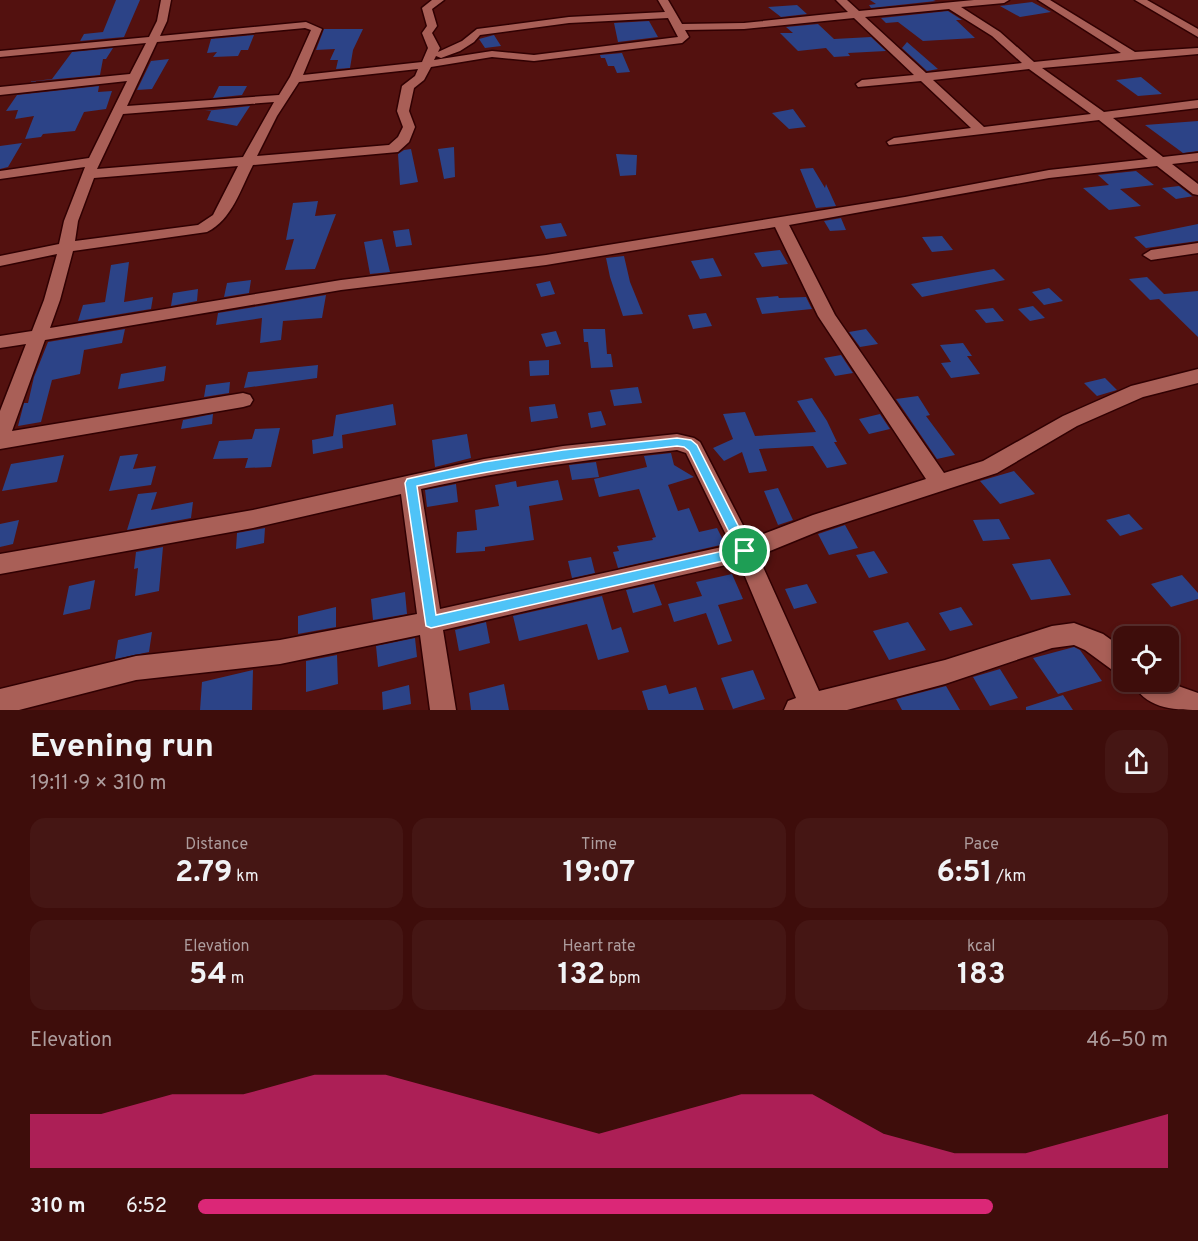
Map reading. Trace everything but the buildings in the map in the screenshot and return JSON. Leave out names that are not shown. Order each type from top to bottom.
[{"type":"street","points":[[0,436],[39,336],[62,267],[71,221],[91,168],[153,39],[165,12],[166,0]]},
{"type":"street","points":[[0,175],[91,168],[247,161],[393,149],[404,139],[409,127],[404,111],[408,86],[420,78],[434,48],[427,33],[432,26],[427,8],[439,0]]},
{"type":"street","points":[[295,79],[386,71],[492,54],[534,58],[682,40],[684,37],[680,27],[663,0]]},
{"type":"street","points":[[841,0],[980,130]]},
{"type":"street","points":[[680,27],[744,26],[948,3],[1004,0]]},
{"type":"street","points":[[1043,0],[1133,56]]},
{"type":"street","points":[[1140,0],[1198,34]]},
{"type":"street","points":[[948,3],[996,34],[1031,65],[1102,116],[1198,191]]},
{"type":"street","points":[[426,63],[474,38],[477,32],[569,20],[672,15]]},
{"type":"street","points":[[0,54],[314,26],[317,29],[295,79],[247,161],[219,217],[210,225],[202,229],[66,247],[0,261]]},
{"type":"street","points":[[862,84],[1031,65],[1198,51]]},
{"type":"street","points":[[0,91],[134,77]]},
{"type":"street","points":[[117,111],[283,98]]},
{"type":"street","points":[[894,142],[1198,104]]},
{"type":"street","points":[[0,342],[341,285],[546,260],[780,222],[1049,174],[1198,157]]},
{"type":"street","points":[[780,222],[827,316],[940,484]]},
{"type":"street","points":[[1151,255],[1198,248]]},
{"type":"street","points":[[0,702],[136,668],[280,652],[431,622],[745,551],[813,524],[990,467],[1070,421],[1138,391],[1198,376]]},
{"type":"street","points":[[0,441],[243,400]]},
{"type":"street","points":[[0,564],[253,519],[484,466],[563,454],[677,442],[687,443],[693,448],[745,551],[807,709],[945,672],[1052,637],[1074,634],[1094,642],[1113,656]]},
{"type":"street","points":[[411,483],[443,710]]},
{"type":"street","points":[[1159,692],[1198,706]]},
{"type":"route","points":[[687,443],[693,448],[745,551],[431,622],[411,483],[484,466],[563,454],[649,444],[687,443]]}]
